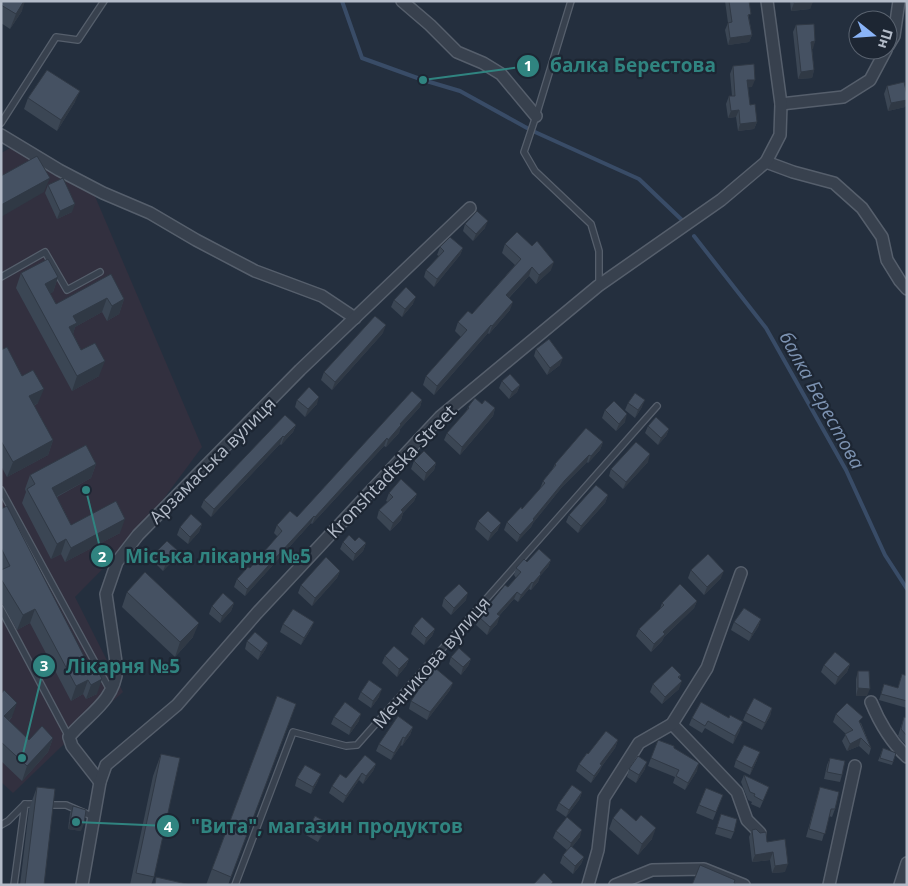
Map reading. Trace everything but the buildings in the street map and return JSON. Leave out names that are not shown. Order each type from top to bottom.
[{"type":"street","points":[[402,1],[430,25],[456,52],[482,63],[501,74],[536,116]]},
{"type":"street","name":"Kronshtadtska Street","points":[[82,885],[100,782],[106,766],[176,705],[257,612],[440,417],[598,286],[721,200],[766,162],[780,135],[781,104],[767,1]]},
{"type":"street","points":[[781,104],[843,97],[870,80],[881,60]]},
{"type":"street","points":[[1,135],[59,170],[103,193],[150,213],[255,271],[322,296],[355,318]]},
{"type":"street","points":[[766,162],[793,172],[834,183],[862,208],[882,237],[887,260],[907,289]]},
{"type":"street","name":"Арзамаська вулиця","points":[[69,738],[111,692],[116,681],[117,669],[106,594],[117,562],[138,534],[300,370],[470,208]]},
{"type":"street","points":[[588,885],[598,850],[604,798],[639,743],[672,724],[707,668],[741,573]]},
{"type":"street","points":[[871,702],[879,722],[894,745],[907,757]]},
{"type":"street","points":[[672,724],[737,792],[747,820],[760,833]]},
{"type":"street","points":[[69,738],[72,746],[100,782]]},
{"type":"street","points":[[829,885],[855,766]]},
{"type":"street","points":[[900,885],[907,863]]},
{"type":"street","points":[[615,885],[652,870],[704,869],[744,885]]},
{"type":"lane","points":[[1,123],[56,37],[78,40],[104,1]]},
{"type":"lane","points":[[571,1],[524,152],[535,171],[591,224],[599,251],[598,286]]},
{"type":"lane","points":[[1,277],[45,252],[67,290],[100,272]]},
{"type":"lane","name":"Мечникова вулиця","points":[[235,885],[293,732],[346,746],[357,745],[656,406]]},
{"type":"lane","points":[[1,490],[111,692]]},
{"type":"lane","points":[[1,504],[8,502]]},
{"type":"lane","points":[[1,609],[69,738]]},
{"type":"lane","points":[[14,885],[25,804]]},
{"type":"lane","points":[[1,825],[8,821],[25,804],[66,805],[94,817]]},
{"type":"shaded area","points":[[12,147],[94,194],[202,447],[139,532],[75,597],[123,692],[13,793],[1,782],[1,153]]},
{"type":"waterway","name":"балка Берестова","points":[[342,1],[362,58],[460,91],[527,128]]},
{"type":"waterway","name":"балка Берестова","points":[[535,132],[639,179],[683,221]]},
{"type":"waterway","name":"балка Берестова","points":[[694,236],[766,328],[846,470],[885,555],[907,589]]},
{"type":"place","name":"балка Берестова","points":[[423,80]]},
{"type":"place","name":"Міська лікарня №5","points":[[86,490]]},
{"type":"place","name":"Лікарня №5","points":[[22,758]]},
{"type":"place","name":"\"Вита\", магазин продуктов","points":[[76,822]]}]
